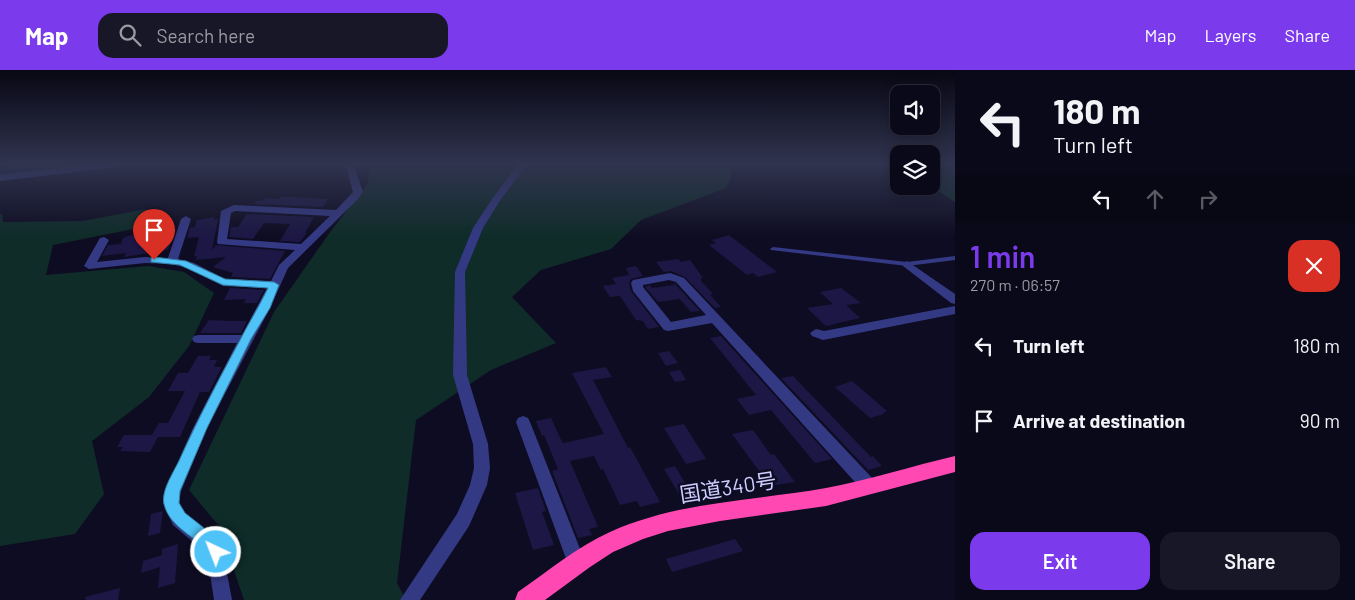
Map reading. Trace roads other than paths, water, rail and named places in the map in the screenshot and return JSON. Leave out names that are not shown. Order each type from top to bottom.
[{"type":"highway","name":"国道340号","points":[[526,600],[577,564],[617,540],[657,524],[710,513],[826,497],[955,464]]},
{"type":"street","points":[[223,600],[216,552],[212,545],[179,519],[171,503],[173,491],[200,428],[287,262],[354,198],[358,192],[357,188]]},
{"type":"street","points":[[409,600],[469,510],[478,486],[482,467],[481,450],[460,377],[460,272],[467,252],[504,188]]},
{"type":"street","points":[[302,247],[222,242],[226,212],[234,208],[337,214]]},
{"type":"street","points":[[172,261],[186,219]]},
{"type":"street","points":[[104,240],[89,266],[145,260],[172,261],[190,265],[223,282],[274,285]]},
{"type":"street","points":[[907,264],[953,297]]},
{"type":"street","points":[[714,318],[668,327],[637,288],[637,283],[670,276],[676,278],[714,318],[869,486]]},
{"type":"street","points":[[816,333],[823,336],[955,310]]},
{"type":"street","points":[[198,339],[246,339]]},
{"type":"street","points":[[523,422],[577,564]]},
{"type":"lane","points":[[773,248],[907,264],[955,258]]}]
